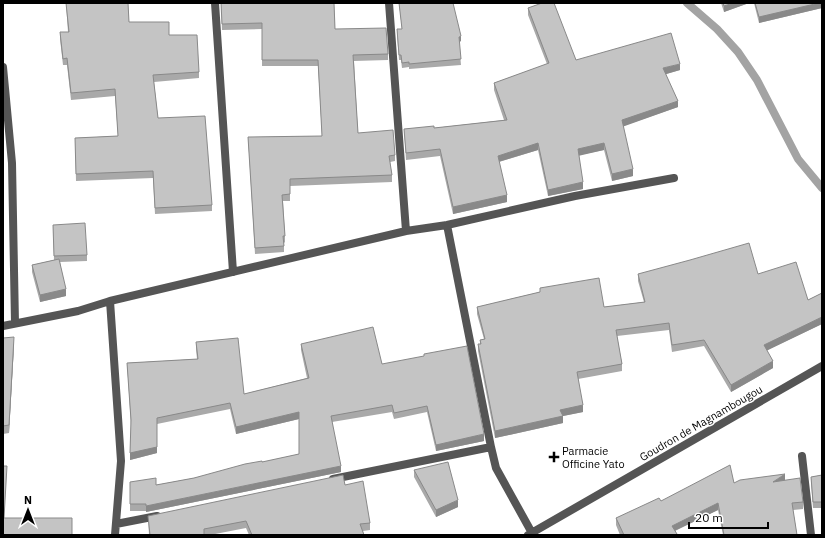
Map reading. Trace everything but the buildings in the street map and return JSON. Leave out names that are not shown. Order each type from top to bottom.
[{"type":"street","points":[[215,3],[233,272]]},
{"type":"street","points":[[389,3],[406,231]]},
{"type":"street","points":[[3,67],[12,163],[15,323]]},
{"type":"street","points":[[3,326],[78,311],[110,301],[406,231],[447,224],[575,196],[674,178]]},
{"type":"street","points":[[447,224],[496,468],[530,534]]},
{"type":"street","points":[[110,301],[121,461],[115,535]]},
{"type":"street","name":"Goudron de Magnambougou","points":[[530,534],[822,366]]},
{"type":"street","points":[[328,480],[491,446]]},
{"type":"street","points":[[802,456],[811,535]]},
{"type":"street","points":[[116,524],[163,515]]},
{"type":"waterway","points":[[687,3],[717,29],[738,52],[757,80],[798,159],[822,188]]},
{"type":"place","name":"Parmacie Officine Yato","points":[[554,457]]}]
